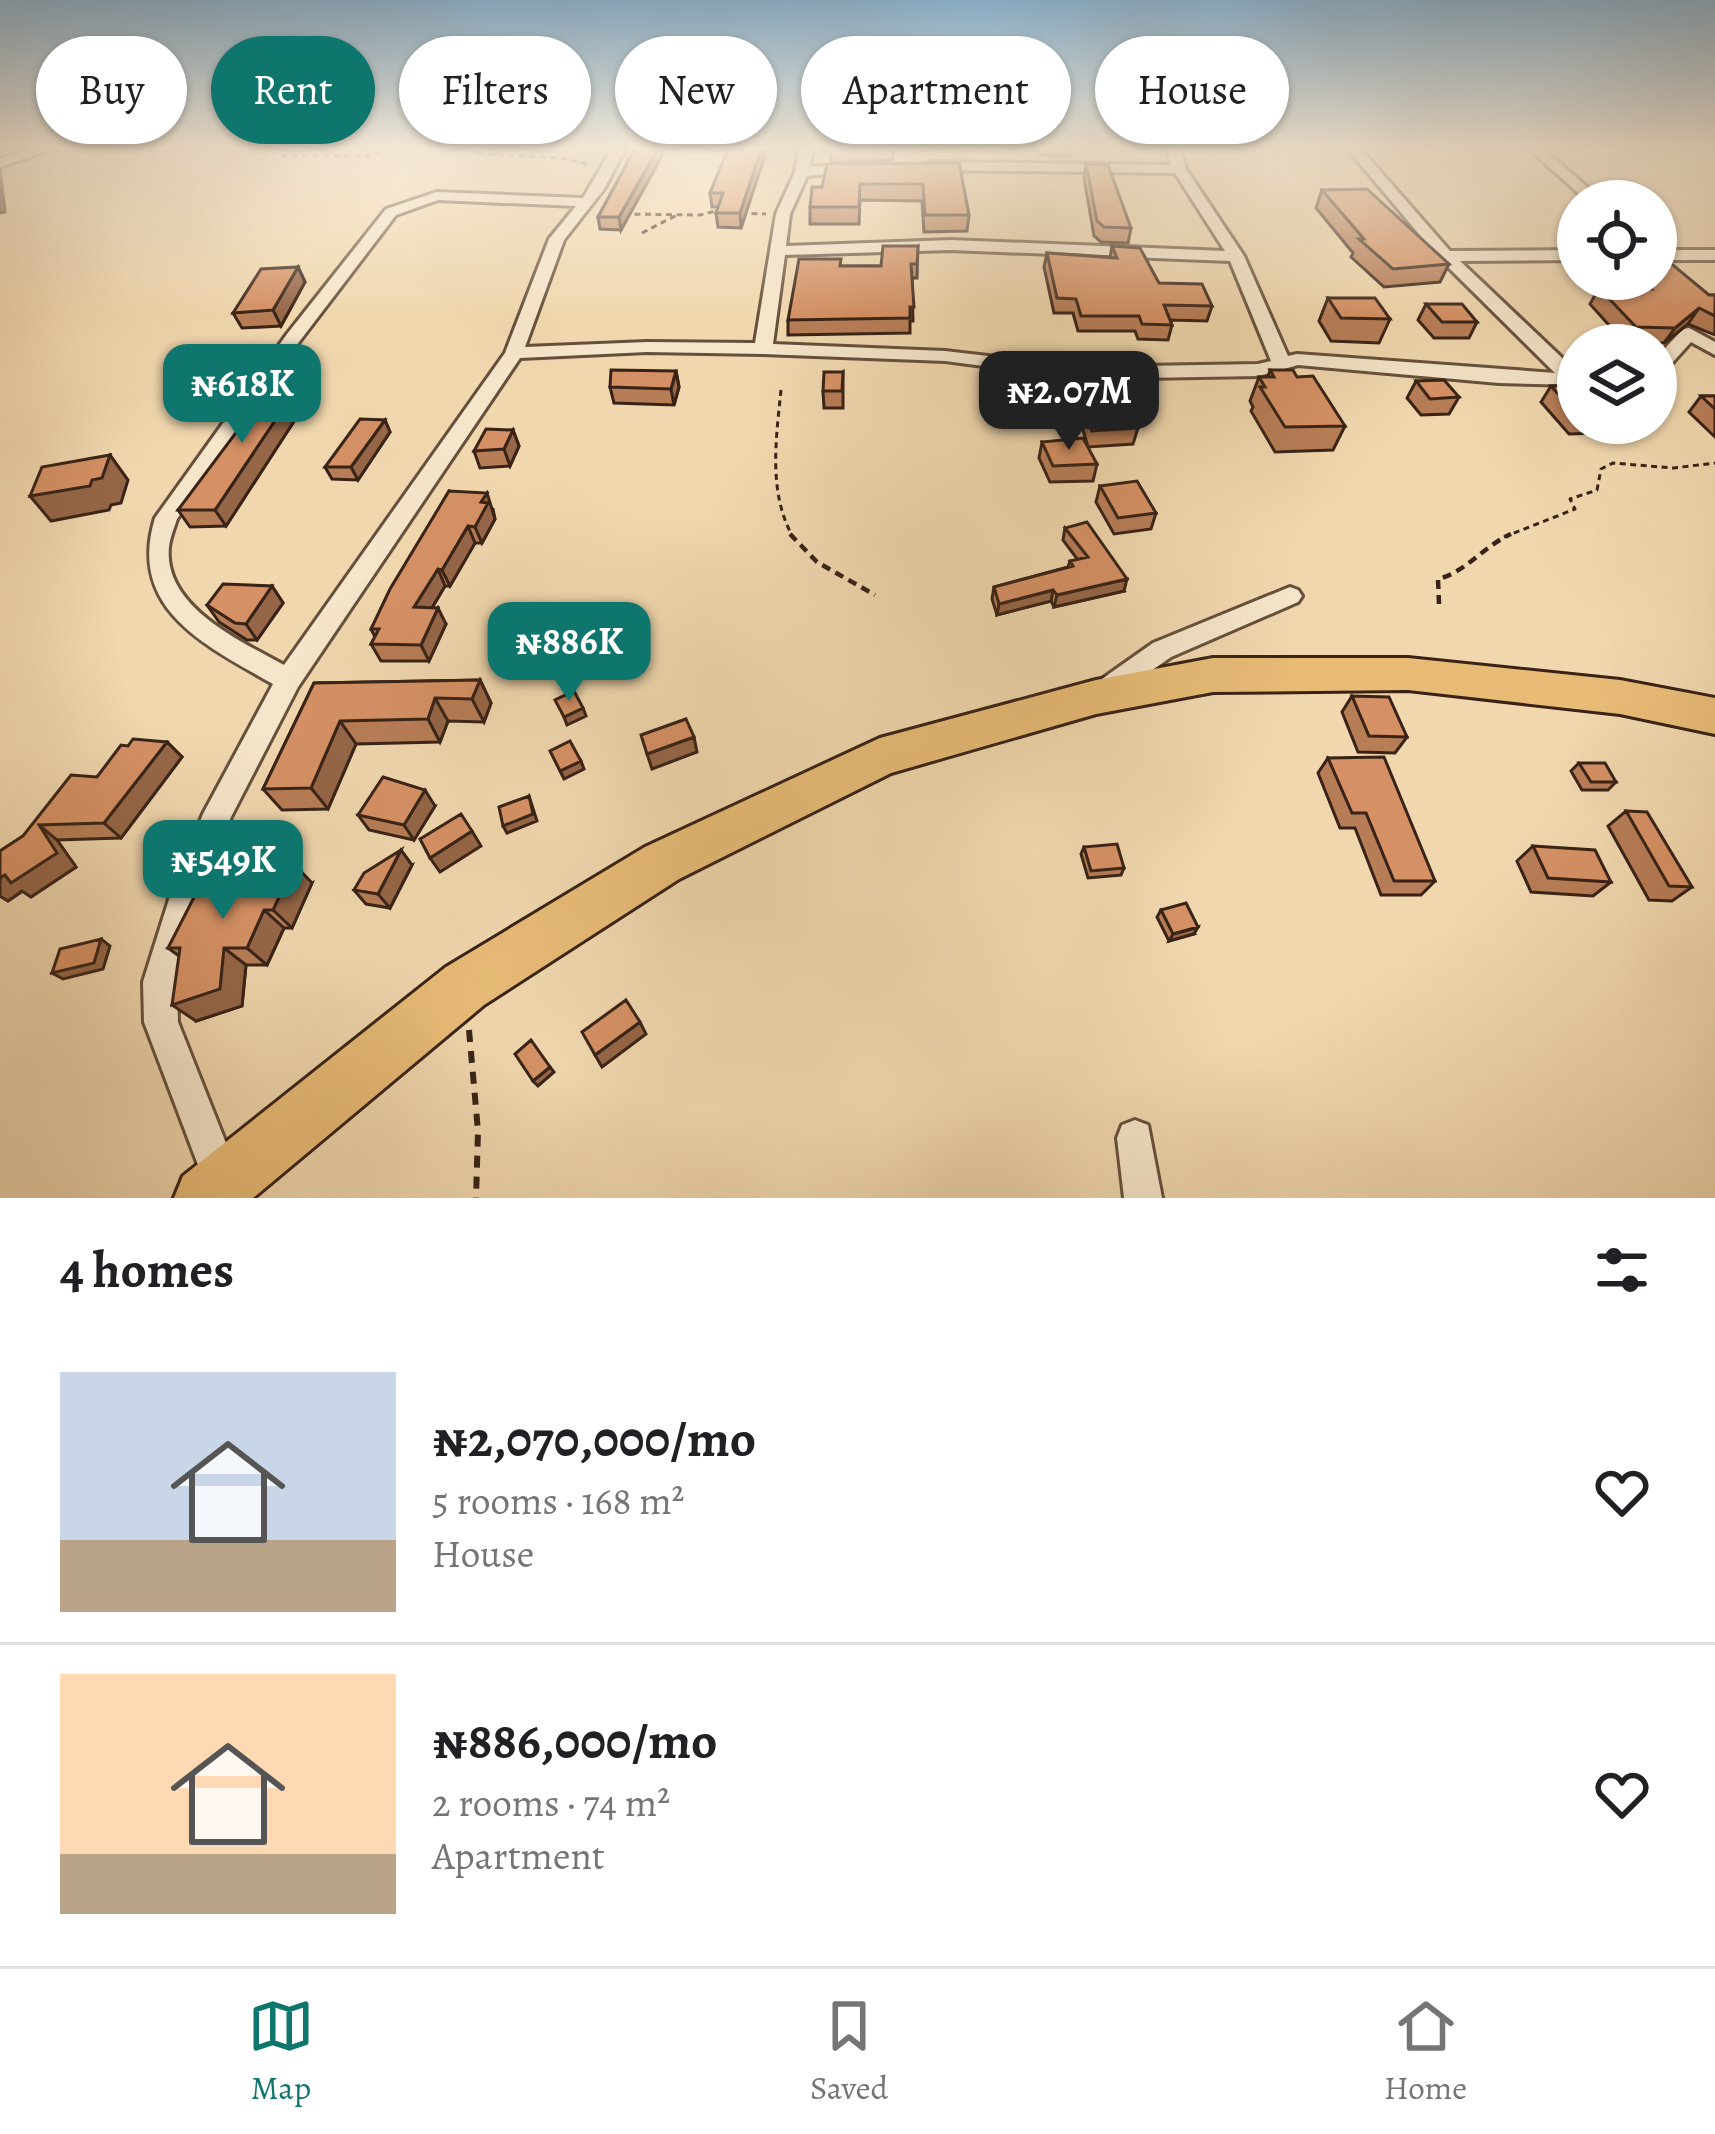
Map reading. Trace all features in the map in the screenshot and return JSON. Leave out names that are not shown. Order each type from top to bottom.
[{"type":"main road","points":[[213,1190],[465,986],[662,863],[880,758],[1096,697],[1213,675],[1408,674],[1620,697],[1715,716]]},
{"type":"street","points":[[288,680],[203,631],[171,599],[156,556],[156,539],[293,338],[391,212],[417,203]]},
{"type":"street","points":[[213,1190],[161,1022],[160,982],[169,944],[218,814],[288,680],[514,353],[556,239],[585,203]]},
{"type":"street","points":[[763,349],[788,203]]},
{"type":"street","points":[[1201,203],[1236,256],[1282,364]]},
{"type":"street","points":[[1400,203],[1446,256],[1557,362]]},
{"type":"street","points":[[777,251],[951,245],[1236,256]]},
{"type":"street","points":[[1677,254],[1715,255]]},
{"type":"street","points":[[1446,256],[1557,255]]},
{"type":"street","points":[[1677,346],[1689,333],[1715,350]]},
{"type":"street","points":[[514,353],[763,349],[945,356],[1084,373],[1259,370],[1297,359],[1557,378]]},
{"type":"street","points":[[1096,697],[1162,650],[1290,596]]},
{"type":"street","points":[[1136,1138],[1143,1198]]},
{"type":"path","points":[[587,203],[594,212],[700,215],[710,209],[783,214]]},
{"type":"path","points":[[642,233],[677,215]]},
{"type":"path","points":[[781,390],[776,450],[783,518],[801,548],[875,595]]},
{"type":"path","points":[[1439,604],[1438,578],[1456,577],[1488,545],[1559,520],[1575,509],[1570,499],[1597,490],[1601,469],[1613,463],[1672,468],[1715,463]]},
{"type":"path","points":[[465,986],[478,1131],[476,1198]]},
{"type":"building","points":[[606,203],[627,203],[619,217],[598,217]]},
{"type":"building","points":[[720,203],[743,203],[740,213],[716,213]]},
{"type":"building","points":[[810,203],[859,203],[859,207],[810,207]]},
{"type":"building","points":[[924,203],[967,203],[969,215],[925,215]]},
{"type":"building","points":[[1094,203],[1122,203],[1131,228],[1104,227],[1097,221]]},
{"type":"building","points":[[1333,203],[1382,203],[1449,264],[1393,269],[1359,239],[1364,239]]},
{"type":"building","points":[[883,246],[918,246],[917,264],[911,264],[914,307],[910,307],[910,318],[788,320],[799,259],[881,266]]},
{"type":"building","points":[[1112,246],[1140,248],[1159,283],[1202,284],[1212,306],[1164,305],[1172,325],[1142,324],[1139,316],[1081,316],[1076,299],[1057,298],[1047,253],[1117,258]]},
{"type":"building","points":[[298,267],[273,310],[233,313],[261,269]]},
{"type":"building","points":[[1677,268],[1715,295],[1715,316],[1699,308],[1677,326],[1633,324],[1610,300],[1677,300]]},
{"type":"building","points":[[1328,298],[1375,298],[1390,319],[1341,318]]},
{"type":"building","points":[[1426,304],[1462,304],[1477,322],[1442,322]]},
{"type":"building","points":[[611,370],[676,371],[671,389],[610,387]]},
{"type":"building","points":[[1270,370],[1313,376],[1345,426],[1285,427],[1260,387],[1265,387],[1259,377],[1274,377]]},
{"type":"building","points":[[824,372],[843,372],[842,391],[823,391]]},
{"type":"building","points":[[307,373],[215,510],[178,510],[280,374]]},
{"type":"building","points":[[1444,380],[1459,397],[1430,399],[1416,381]]},
{"type":"building","points":[[1701,396],[1715,396],[1715,409]]},
{"type":"building","points":[[1088,400],[1128,400],[1138,428],[1092,431],[1085,407],[1090,407]]},
{"type":"building","points":[[360,419],[385,420],[351,467],[325,467]]},
{"type":"building","points":[[486,429],[513,430],[504,449],[474,451]]},
{"type":"building","points":[[1083,438],[1097,464],[1053,466],[1042,442]]},
{"type":"building","points":[[110,455],[102,478],[92,480],[90,486],[30,496],[42,467]]},
{"type":"building","points":[[1137,481],[1156,513],[1118,518],[1100,486]]},
{"type":"building","points":[[449,491],[487,493],[481,502],[488,503],[414,607],[438,608],[421,645],[371,644],[379,629],[371,629],[390,589]]},
{"type":"building","points":[[1087,522],[1127,579],[999,604],[994,587],[1073,566],[1070,561],[1088,557],[1065,528]]},
{"type":"building","points":[[223,584],[272,586],[246,624],[235,623],[207,605]]},
{"type":"building","points":[[527,615],[519,641],[497,642],[506,616]]},
{"type":"building","points":[[480,680],[472,699],[435,698],[428,719],[340,721],[311,788],[263,789],[314,683]]},
{"type":"building","points":[[574,691],[583,708],[564,717],[555,700]]},
{"type":"building","points":[[1352,696],[1389,697],[1407,737],[1369,736]]},
{"type":"building","points":[[686,719],[694,737],[647,754],[641,735]]},
{"type":"building","points":[[133,739],[167,742],[104,823],[39,825],[57,853],[11,883],[5,875],[0,878],[0,851],[23,836],[71,775],[97,777],[121,745],[128,746]]},
{"type":"building","points":[[570,741],[581,761],[560,771],[550,751]]},
{"type":"building","points":[[1384,757],[1435,881],[1394,881],[1366,813],[1352,813],[1328,758]]},
{"type":"building","points":[[1579,763],[1605,763],[1616,782],[1591,782]]},
{"type":"building","points":[[383,777],[425,790],[404,825],[358,815]]},
{"type":"building","points":[[529,796],[533,814],[503,826],[499,807]]},
{"type":"building","points":[[1626,811],[1647,812],[1692,887],[1669,886]]},
{"type":"building","points":[[461,814],[472,831],[430,858],[420,839]]},
{"type":"building","points":[[1117,844],[1124,868],[1091,871],[1084,847]]},
{"type":"building","points":[[1533,846],[1595,850],[1611,882],[1548,878]]},
{"type":"building","points":[[401,850],[378,894],[354,890],[364,873]]},
{"type":"building","points":[[211,864],[294,864],[273,910],[264,910],[247,948],[224,948],[220,989],[172,1005],[180,948],[168,948]]},
{"type":"building","points":[[1186,903],[1198,927],[1173,934],[1161,910]]},
{"type":"building","points":[[101,939],[94,963],[52,973],[60,949]]},
{"type":"building","points":[[626,1000],[640,1022],[595,1055],[582,1032]]},
{"type":"building","points":[[531,1040],[550,1067],[533,1081],[515,1054]]}]
